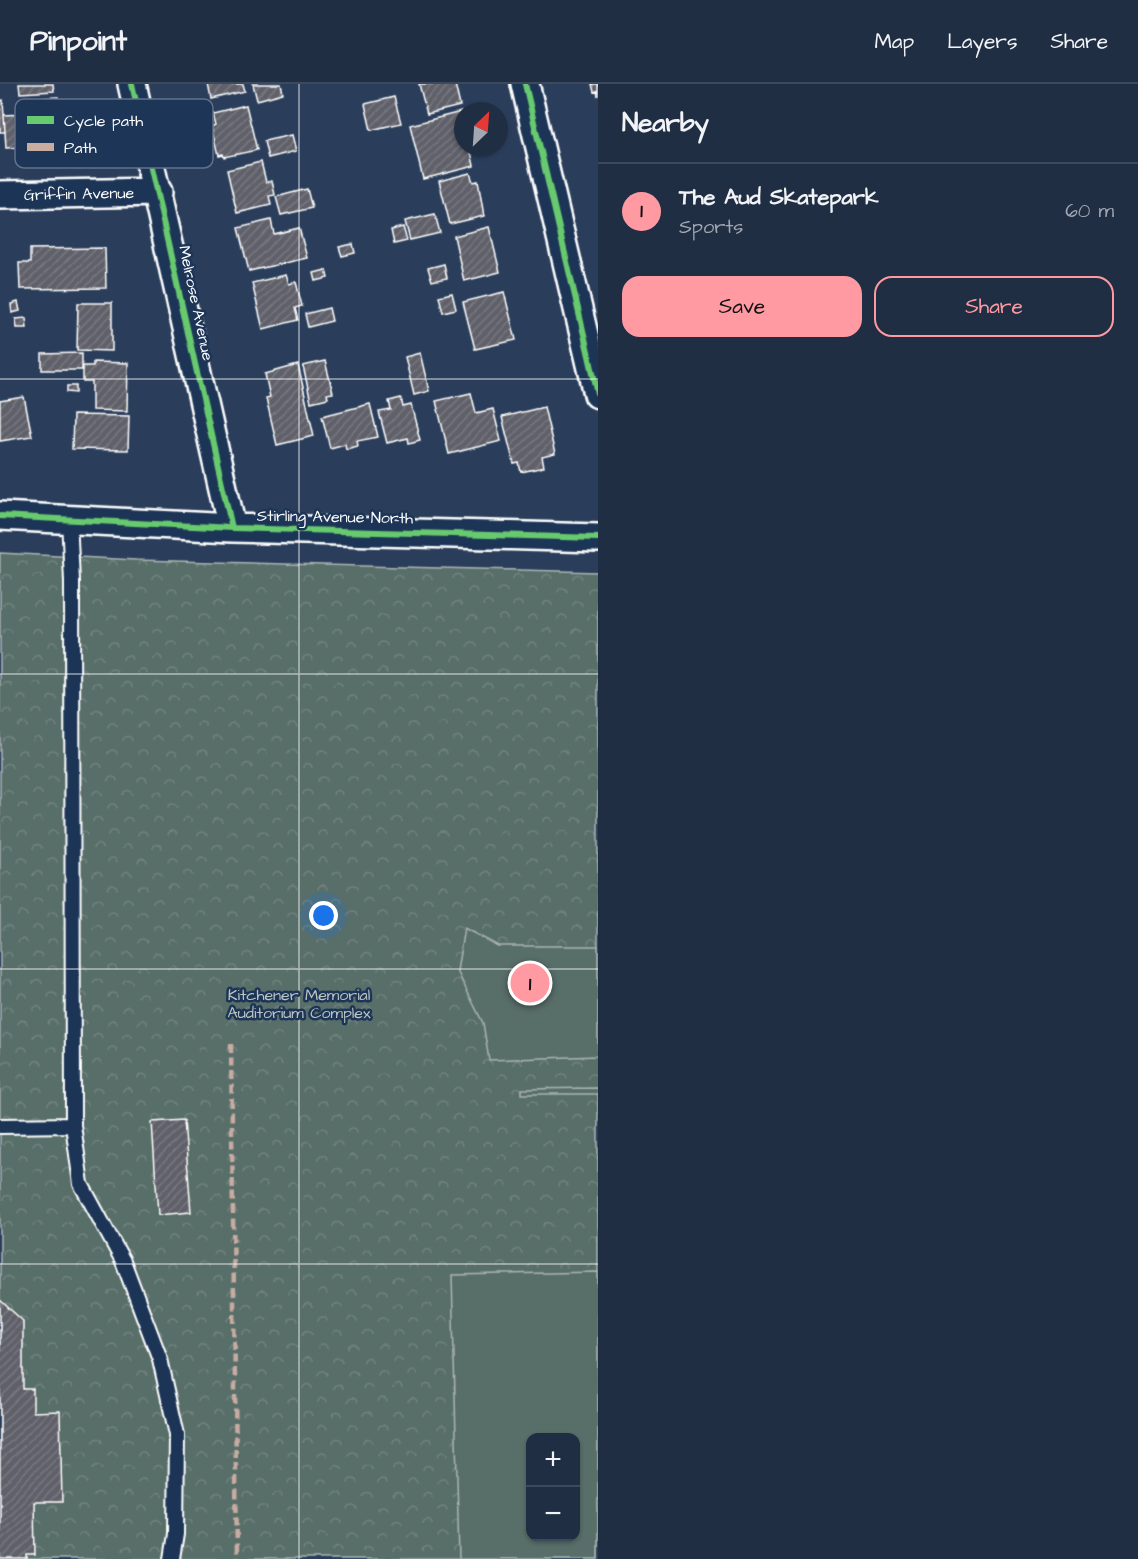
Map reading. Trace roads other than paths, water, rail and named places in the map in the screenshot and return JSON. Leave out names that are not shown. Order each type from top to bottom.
[{"type":"street","name":"Melrose Avenue","points":[[132,84],[136,99]]},
{"type":"street","points":[[525,84],[598,394]]},
{"type":"street","name":"Melrose Avenue","points":[[152,168],[232,528]]},
{"type":"street","name":"Griffin Avenue","points":[[0,195],[158,192]]},
{"type":"street","name":"Stirling Avenue North","points":[[0,516],[232,528],[598,537]]},
{"type":"lane","points":[[69,519],[72,581],[73,1125],[81,1184],[123,1261],[162,1369],[177,1435],[176,1534],[172,1559]]},
{"type":"lane","points":[[0,1126],[73,1125]]},
{"type":"place","name":"The Aud Skatepark","points":[[530,983]]},
{"type":"park label","name":"Kitchener Memorial Auditorium Complex","points":[[299,1004]]}]
